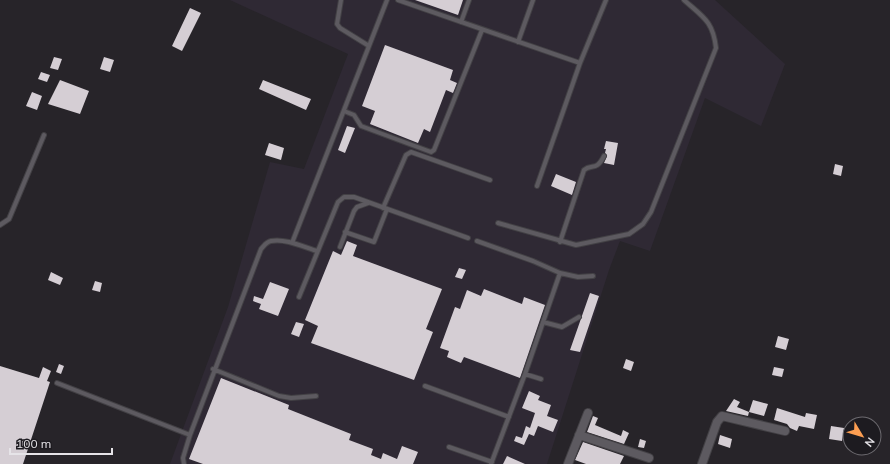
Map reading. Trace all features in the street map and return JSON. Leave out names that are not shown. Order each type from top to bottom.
[{"type":"street","points":[[568,464],[588,413]]},
{"type":"street","points":[[702,464],[717,422],[722,416],[785,432]]},
{"type":"street","points":[[579,434],[649,458]]},
{"type":"lane","points":[[341,0],[337,24],[340,28],[369,46]]},
{"type":"lane","points":[[292,243],[387,0]]},
{"type":"lane","points":[[398,0],[580,63]]},
{"type":"lane","points":[[461,22],[469,0]]},
{"type":"lane","points":[[518,42],[533,0]]},
{"type":"lane","points":[[537,186],[580,63],[606,0]]},
{"type":"lane","points":[[498,222],[570,245],[583,244],[629,234],[643,224],[648,218],[716,48],[714,33],[706,20],[684,0]]},
{"type":"lane","points":[[344,111],[354,115],[361,126],[431,152],[434,150],[482,30]]},
{"type":"lane","points":[[0,225],[9,218],[44,135]]},
{"type":"lane","points":[[345,232],[374,242],[385,208],[406,155],[411,152],[490,180]]},
{"type":"lane","points":[[560,242],[584,170],[587,167],[600,164],[604,156]]},
{"type":"lane","points":[[299,297],[338,202],[344,198],[354,197],[468,238]]},
{"type":"lane","points":[[340,247],[354,211],[357,207],[368,202]]},
{"type":"lane","points":[[184,464],[183,458],[190,435],[261,249],[271,240],[292,243],[317,251]]},
{"type":"lane","points":[[477,241],[533,261],[560,273],[578,277],[593,276]]},
{"type":"lane","points":[[449,447],[492,463],[560,273]]},
{"type":"lane","points":[[543,322],[562,327],[579,317]]},
{"type":"lane","points":[[214,369],[278,396],[291,398],[316,396]]},
{"type":"lane","points":[[525,374],[541,379]]},
{"type":"lane","points":[[57,383],[190,435]]},
{"type":"lane","points":[[425,386],[509,417]]},
{"type":"shaded area","points":[[230,0],[715,0],[785,64],[761,126],[705,98],[650,251],[620,241],[609,270],[547,464],[170,464],[228,307],[270,162],[304,169],[348,54]]},
{"type":"building","points":[[415,0],[463,0],[458,15]]},
{"type":"building","points":[[190,8],[201,13],[182,51],[172,46]]},
{"type":"building","points":[[385,45],[453,70],[450,80],[457,83],[453,93],[446,90],[430,132],[424,129],[418,143],[370,124],[375,111],[362,106]]},
{"type":"building","points":[[54,57],[62,59],[58,70],[50,68]]},
{"type":"building","points":[[104,57],[114,60],[110,72],[100,69]]},
{"type":"building","points":[[41,72],[50,75],[47,82],[38,79]]},
{"type":"building","points":[[60,80],[89,91],[80,114],[48,104]]},
{"type":"building","points":[[263,80],[311,99],[306,110],[259,89]]},
{"type":"building","points":[[32,92],[42,96],[37,110],[26,106]]},
{"type":"building","points":[[347,126],[355,128],[345,153],[338,150]]},
{"type":"building","points":[[606,141],[618,143],[614,165],[604,163],[607,156],[605,153],[606,149],[604,149]]},
{"type":"building","points":[[269,143],[284,148],[281,160],[265,155]]},
{"type":"building","points":[[835,164],[843,166],[841,176],[833,174]]},
{"type":"building","points":[[556,174],[576,182],[572,195],[551,186]]},
{"type":"building","points":[[347,241],[357,245],[353,256],[442,289],[426,329],[433,332],[414,380],[311,343],[318,326],[305,320],[333,251],[341,255]]},
{"type":"building","points":[[459,268],[466,270],[462,279],[455,277]]},
{"type":"building","points":[[51,272],[63,278],[60,285],[48,280]]},
{"type":"building","points":[[95,281],[102,283],[100,292],[92,290]]},
{"type":"building","points":[[270,282],[289,289],[278,316],[259,309],[261,304],[253,301],[254,296],[263,299]]},
{"type":"building","points":[[484,289],[522,304],[524,297],[545,305],[520,378],[464,357],[461,363],[447,357],[449,351],[440,348],[455,307],[460,309],[467,290],[481,296]]},
{"type":"building","points":[[590,293],[599,296],[580,352],[570,350]]},
{"type":"building","points":[[296,322],[304,324],[299,337],[291,334]]},
{"type":"building","points":[[778,336],[789,339],[786,350],[775,347]]},
{"type":"building","points":[[626,359],[634,362],[631,371],[623,368]]},
{"type":"building","points":[[59,364],[64,366],[61,374],[56,372]]},
{"type":"building","points":[[0,366],[39,378],[43,367],[51,371],[47,381],[50,382],[23,464],[0,464]]},
{"type":"building","points":[[774,367],[784,369],[782,377],[772,375]]},
{"type":"building","points":[[221,378],[289,405],[288,409],[351,434],[349,440],[373,449],[371,455],[381,459],[383,453],[397,459],[402,446],[418,452],[413,464],[203,464],[189,459]]},
{"type":"building","points":[[529,391],[540,396],[538,400],[551,405],[547,416],[558,420],[553,432],[538,426],[534,436],[529,434],[524,445],[514,441],[516,436],[522,438],[526,426],[530,428],[535,413],[522,408]]},
{"type":"building","points":[[734,399],[740,402],[737,407],[749,412],[748,416],[726,411]]},
{"type":"building","points":[[753,400],[768,404],[764,416],[749,412]]},
{"type":"building","points":[[777,408],[805,417],[806,413],[817,415],[814,429],[799,426],[797,431],[790,428],[787,424],[774,420]]},
{"type":"building","points":[[593,416],[598,418],[595,425],[621,436],[623,430],[629,433],[624,444],[587,432]]},
{"type":"building","points":[[831,426],[842,428],[842,441],[829,439]]},
{"type":"building","points":[[720,435],[732,439],[730,448],[718,444]]},
{"type":"building","points":[[640,439],[646,441],[644,448],[638,447]]},
{"type":"building","points":[[583,442],[624,456],[620,464],[586,464],[575,460]]},
{"type":"building","points":[[507,456],[525,464],[503,464]]}]
